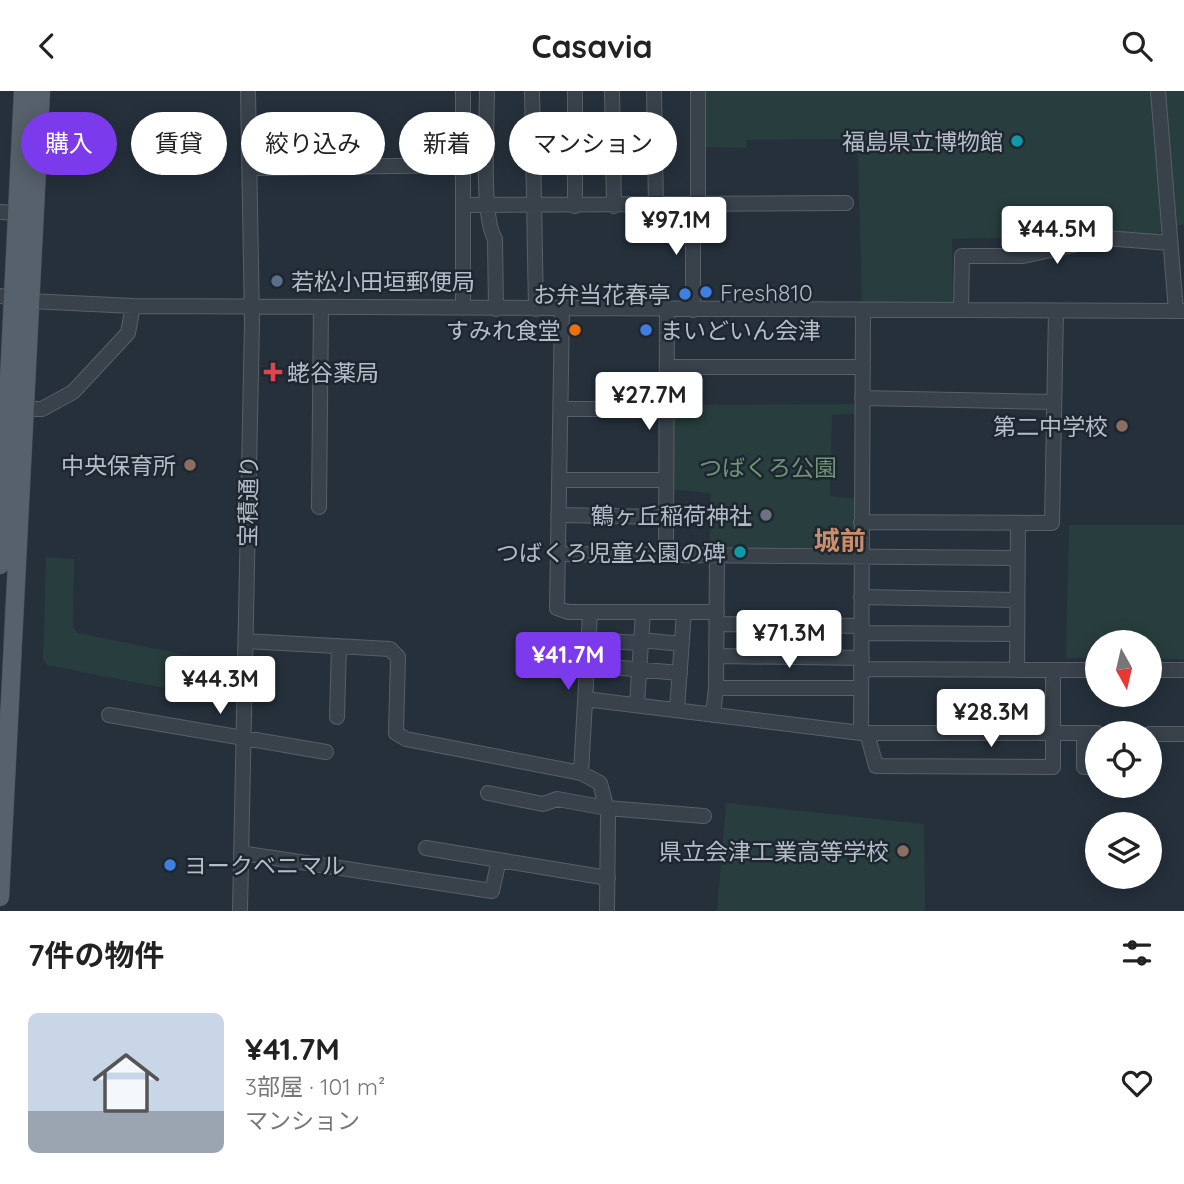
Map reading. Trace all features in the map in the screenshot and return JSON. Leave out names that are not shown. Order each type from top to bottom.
[{"type":"main road","points":[[0,897],[14,298],[8,212],[23,91]]},
{"type":"main road","points":[[14,298],[41,91]]},
{"type":"main road","points":[[0,565],[11,410]]},
{"type":"street","name":"宝積通り","points":[[248,91],[249,112]]},
{"type":"street","points":[[463,91],[463,112]]},
{"type":"street","points":[[487,91],[488,206],[490,231],[495,239],[496,309]]},
{"type":"street","points":[[532,91],[536,309]]},
{"type":"street","points":[[575,91],[575,206]]},
{"type":"street","points":[[612,91],[614,206]]},
{"type":"street","points":[[654,91],[656,206]]},
{"type":"street","points":[[693,310],[698,91]]},
{"type":"street","points":[[14,298],[132,306],[1180,311],[1170,243],[1158,91]]},
{"type":"street","name":"宝積通り","points":[[240,911],[252,306],[251,175]]},
{"type":"street","points":[[463,308],[464,175]]},
{"type":"street","points":[[464,205],[846,203]]},
{"type":"street","points":[[961,310],[962,256],[1023,256],[1105,239],[1170,243]]},
{"type":"street","points":[[11,410],[42,409],[73,392],[128,333],[132,306]]},
{"type":"street","points":[[319,507],[321,307]]},
{"type":"street","points":[[666,555],[667,309]]},
{"type":"street","points":[[562,310],[557,608],[564,612],[590,613],[684,612],[717,618],[862,629],[1017,633]]},
{"type":"street","points":[[863,311],[861,688],[864,733],[876,766],[1053,767],[1052,670]]},
{"type":"street","points":[[861,522],[1052,523],[1056,311]]},
{"type":"street","points":[[667,367],[863,367]]},
{"type":"street","points":[[862,398],[1054,402]]},
{"type":"street","points":[[562,409],[667,409]]},
{"type":"street","points":[[559,480],[666,480]]},
{"type":"street","points":[[558,515],[666,517]]},
{"type":"street","points":[[1017,670],[1018,523]]},
{"type":"street","points":[[556,554],[862,559],[1017,558]]},
{"type":"street","points":[[713,715],[717,656],[717,555]]},
{"type":"street","points":[[862,597],[1017,600]]},
{"type":"street","points":[[637,704],[643,612]]},
{"type":"street","points":[[677,709],[684,612]]},
{"type":"street","points":[[581,773],[590,613]]},
{"type":"street","points":[[588,640],[682,644]]},
{"type":"street","points":[[246,641],[390,649],[398,657],[396,733],[406,739],[581,773],[600,783],[607,809],[607,911]]},
{"type":"street","points":[[337,717],[339,646]]},
{"type":"street","points":[[717,656],[1017,670],[1085,670]]},
{"type":"street","points":[[587,665],[680,673]]},
{"type":"street","points":[[1162,670],[1184,670]]},
{"type":"street","points":[[716,688],[861,688]]},
{"type":"street","points":[[585,699],[864,733],[1085,733]]},
{"type":"street","points":[[109,715],[326,752]]},
{"type":"street","points":[[1162,734],[1184,734]]},
{"type":"street","points":[[488,793],[543,804],[557,799],[607,809],[704,816]]},
{"type":"street","points":[[426,848],[608,878]]},
{"type":"street","points":[[241,853],[492,891],[499,860]]},
{"type":"green space","points":[[699,91],[1184,91],[1184,224],[1157,234],[952,239],[953,308],[862,309],[858,155],[844,139],[747,140],[747,137],[746,148],[699,147]]},
{"type":"green space","name":"つばくろ公園","points":[[860,404],[860,414],[832,415],[830,496],[860,499],[858,551],[709,554],[711,493],[668,489],[669,405]]},
{"type":"green space","points":[[14,472],[0,757],[4,613]]},
{"type":"green space","points":[[1069,525],[1184,525],[1184,659],[1162,659],[1162,630],[1085,630],[1085,658],[1066,658]]},
{"type":"green space","points":[[46,557],[74,559],[73,627],[78,633],[231,664],[232,699],[230,701],[47,665],[43,660]]},
{"type":"green space","points":[[726,803],[924,824],[925,911],[717,911]]},
{"type":"place","name":"福島県立博物館","points":[[1017,141]]},
{"type":"place","name":"若松小田垣郵便局","points":[[277,281]]},
{"type":"place","name":"Fresh810","points":[[706,292]]},
{"type":"place","name":"お弁当花春亭","points":[[685,294]]},
{"type":"place","name":"すみれ食堂","points":[[575,330]]},
{"type":"place","name":"まいどいん会津","points":[[646,330]]},
{"type":"place","name":"蛯谷薬局","points":[[273,372]]},
{"type":"place","name":"第二中学校","points":[[1122,426]]},
{"type":"place","name":"中央保育所","points":[[190,465]]},
{"type":"place","name":"鶴ヶ丘稲荷神社","points":[[766,515]]},
{"type":"place","name":"つばくろ児童公園の碑","points":[[740,552]]},
{"type":"place","name":"県立会津工業高等学校","points":[[903,851]]},
{"type":"place","name":"ヨークベニマル","points":[[170,865]]},
{"type":"district","name":"城前","points":[[840,540]]}]
